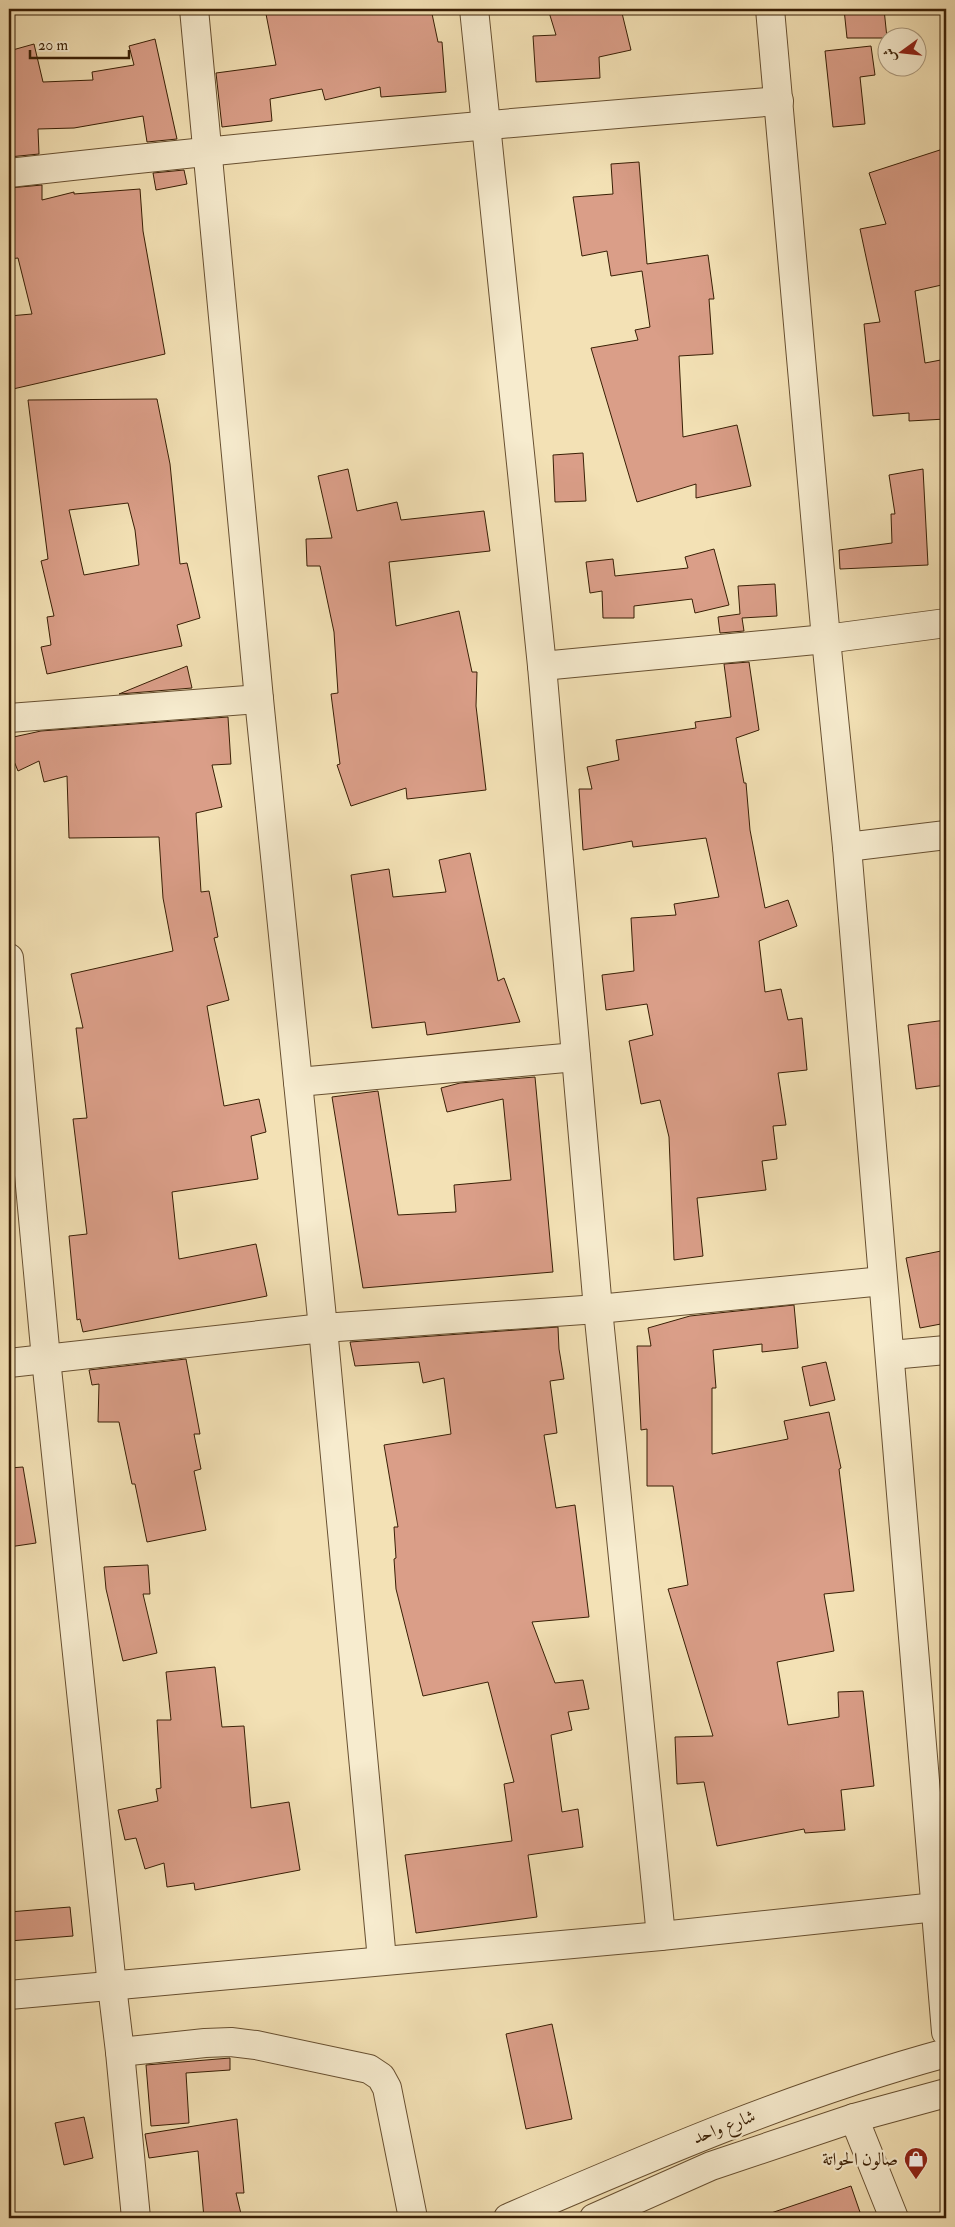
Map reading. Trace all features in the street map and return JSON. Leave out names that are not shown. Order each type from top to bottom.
[{"type":"street","points":[[194,9],[259,699],[323,1328],[382,1960]]},
{"type":"street","points":[[474,9],[542,666],[598,1309],[661,1936]]},
{"type":"street","points":[[770,9],[826,639],[847,847],[883,1281],[891,1355],[946,2032]]},
{"type":"street","points":[[9,173],[206,151],[487,124],[779,101]]},
{"type":"street","points":[[542,666],[826,639],[946,623]]},
{"type":"street","points":[[9,718],[259,699]]},
{"type":"street","points":[[847,847],[946,835]]},
{"type":"street","points":[[9,958],[19,1183],[46,1359],[136,2218]]},
{"type":"street","points":[[298,1082],[576,1058]]},
{"type":"street","points":[[9,1363],[323,1328],[598,1309],[883,1281]]},
{"type":"street","points":[[891,1355],[946,1350]]},
{"type":"street","points":[[9,1995],[661,1936],[936,1907]]},
{"type":"street","points":[[120,2052],[231,2042],[256,2045],[369,2068],[380,2076],[387,2088],[413,2218]]},
{"type":"street","name":"شارع واحد","points":[[508,2218],[696,2138],[883,2070],[946,2053]]},
{"type":"street","name":"شارع واحد","points":[[594,2218],[711,2166],[854,2118],[946,2093]]},
{"type":"street","points":[[854,2118],[894,2218]]},
{"type":"building","points":[[265,9],[431,9],[438,42],[442,42],[446,92],[381,97],[380,87],[325,100],[322,89],[270,99],[272,121],[222,127],[216,73],[276,65]]},
{"type":"building","points":[[548,9],[621,9],[631,50],[599,57],[600,78],[536,82],[533,36],[556,35]]},
{"type":"building","points":[[844,9],[884,9],[886,28],[878,28],[878,38],[847,38]]},
{"type":"building","points":[[155,39],[177,139],[147,142],[143,116],[74,128],[38,129],[39,154],[9,157],[9,51],[34,44],[43,82],[93,80],[92,72],[134,65],[129,46]]},
{"type":"building","points":[[871,46],[875,75],[860,77],[865,124],[833,127],[825,51]]},
{"type":"building","points":[[946,148],[946,284],[915,291],[925,363],[946,359],[946,419],[909,421],[909,413],[873,416],[864,324],[880,322],[860,229],[886,224],[869,173]]},
{"type":"building","points":[[639,162],[647,264],[708,255],[714,299],[709,299],[713,354],[679,356],[683,437],[737,425],[751,486],[696,498],[696,484],[637,502],[591,348],[638,340],[635,330],[650,327],[642,271],[611,276],[607,251],[582,256],[573,197],[613,194],[611,164]]},
{"type":"building","points":[[184,170],[187,184],[156,190],[153,173]]},
{"type":"building","points":[[42,185],[42,200],[74,192],[74,194],[140,189],[143,231],[165,354],[13,389],[9,316],[32,314],[18,258],[9,259],[9,188]]},
{"type":"building","points":[[157,399],[170,464],[180,564],[187,563],[200,618],[177,625],[182,646],[47,674],[41,647],[51,645],[47,617],[54,616],[41,561],[48,559],[28,400]],"holes":[[[128,503],[135,530],[139,565],[84,575],[69,510]]]},
{"type":"building","points":[[583,453],[586,501],[555,502],[553,455]]},
{"type":"building","points":[[348,469],[357,511],[397,502],[401,520],[484,511],[490,551],[389,562],[396,626],[459,611],[472,672],[477,672],[476,706],[486,790],[407,799],[406,788],[351,806],[337,765],[340,764],[331,694],[338,693],[334,632],[320,566],[307,566],[306,539],[332,538],[318,476]]},
{"type":"building","points":[[923,469],[928,565],[840,569],[839,550],[892,543],[891,514],[895,514],[889,475]]},
{"type":"building","points":[[714,549],[729,605],[695,613],[692,599],[634,606],[634,618],[603,618],[602,591],[590,593],[586,562],[613,559],[615,576],[688,568],[685,557]]},
{"type":"building","points":[[775,584],[777,616],[742,618],[744,631],[720,633],[718,617],[740,614],[738,586]]},
{"type":"building","points":[[749,662],[759,730],[736,738],[744,783],[746,783],[750,830],[765,908],[788,900],[797,926],[759,941],[765,992],[781,989],[788,1020],[802,1018],[807,1070],[778,1073],[786,1125],[773,1126],[777,1159],[762,1161],[766,1190],[697,1198],[703,1256],[674,1260],[669,1137],[660,1100],[641,1104],[629,1041],[653,1035],[647,1004],[606,1010],[602,975],[634,971],[631,918],[676,915],[674,904],[719,897],[706,838],[633,847],[632,841],[583,850],[579,789],[592,789],[587,767],[619,760],[616,740],[696,728],[695,722],[731,717],[724,664]]},
{"type":"building","points":[[187,666],[192,688],[119,694]]},
{"type":"building","points":[[228,717],[231,764],[212,765],[222,807],[196,813],[201,892],[209,891],[218,937],[214,938],[229,1000],[207,1006],[224,1106],[259,1099],[266,1132],[251,1136],[258,1179],[172,1192],[179,1259],[256,1244],[267,1296],[83,1332],[80,1319],[77,1320],[69,1236],[87,1234],[73,1119],[87,1118],[76,1028],[83,1028],[71,974],[173,951],[163,898],[159,837],[69,838],[67,776],[44,782],[39,761],[18,771],[9,749],[9,738],[41,731]]},
{"type":"building","points":[[470,853],[498,981],[504,978],[520,1022],[427,1035],[425,1022],[372,1028],[351,875],[389,869],[393,897],[446,892],[439,860]]},
{"type":"building","points":[[946,1020],[946,1085],[916,1089],[908,1025]]},
{"type":"building","points":[[535,1077],[553,1272],[363,1288],[332,1097],[378,1091],[398,1215],[456,1212],[454,1185],[511,1180],[503,1099],[447,1112],[441,1088],[460,1083]]},
{"type":"building","points":[[946,1250],[946,1323],[920,1328],[906,1258]]},
{"type":"building","points":[[794,1305],[798,1348],[762,1352],[762,1344],[713,1350],[716,1388],[712,1388],[712,1454],[788,1439],[784,1421],[829,1412],[841,1468],[839,1469],[854,1591],[824,1594],[834,1651],[777,1662],[788,1725],[839,1717],[838,1692],[863,1691],[874,1786],[841,1790],[845,1830],[805,1833],[804,1829],[717,1846],[704,1782],[677,1784],[675,1737],[713,1736],[668,1589],[688,1585],[673,1486],[647,1486],[647,1429],[641,1430],[637,1346],[651,1346],[648,1328],[690,1316]]},
{"type":"building","points":[[558,1327],[559,1349],[564,1379],[550,1381],[557,1433],[544,1435],[556,1508],[575,1505],[589,1617],[532,1622],[555,1683],[583,1680],[589,1709],[568,1712],[572,1730],[551,1735],[562,1812],[578,1809],[583,1847],[528,1855],[537,1917],[416,1933],[405,1855],[512,1841],[504,1784],[514,1782],[488,1682],[423,1696],[396,1589],[394,1527],[398,1527],[384,1445],[451,1434],[444,1378],[423,1383],[419,1362],[355,1366],[350,1342]]},
{"type":"building","points":[[186,1359],[200,1434],[194,1434],[201,1469],[194,1471],[206,1530],[147,1542],[119,1422],[98,1422],[99,1384],[92,1385],[89,1370]]},
{"type":"building","points":[[826,1362],[835,1400],[810,1406],[802,1367]]},
{"type":"building","points":[[23,1467],[36,1543],[9,1547],[9,1468]]},
{"type":"building","points":[[148,1565],[150,1594],[143,1594],[157,1653],[123,1661],[106,1589],[104,1567]]},
{"type":"building","points":[[215,1667],[222,1727],[244,1726],[251,1808],[289,1802],[300,1870],[195,1890],[194,1883],[167,1887],[164,1863],[145,1869],[136,1838],[125,1840],[118,1810],[158,1801],[156,1789],[161,1788],[157,1720],[171,1720],[166,1672]]},
{"type":"building","points":[[70,1907],[73,1936],[9,1941],[9,1912]]},
{"type":"building","points":[[552,2024],[572,2119],[526,2129],[506,2034]]},
{"type":"building","points":[[230,2058],[230,2070],[186,2073],[189,2123],[151,2126],[146,2065]]},
{"type":"building","points":[[84,2117],[93,2158],[64,2165],[55,2123]]},
{"type":"building","points":[[237,2119],[244,2193],[236,2193],[242,2218],[204,2218],[198,2151],[149,2158],[145,2134]]},
{"type":"building","points":[[851,2186],[862,2218],[771,2218],[771,2213]]},
{"type":"place","name":"صالون الحواتة","points":[[916,2180]]}]
